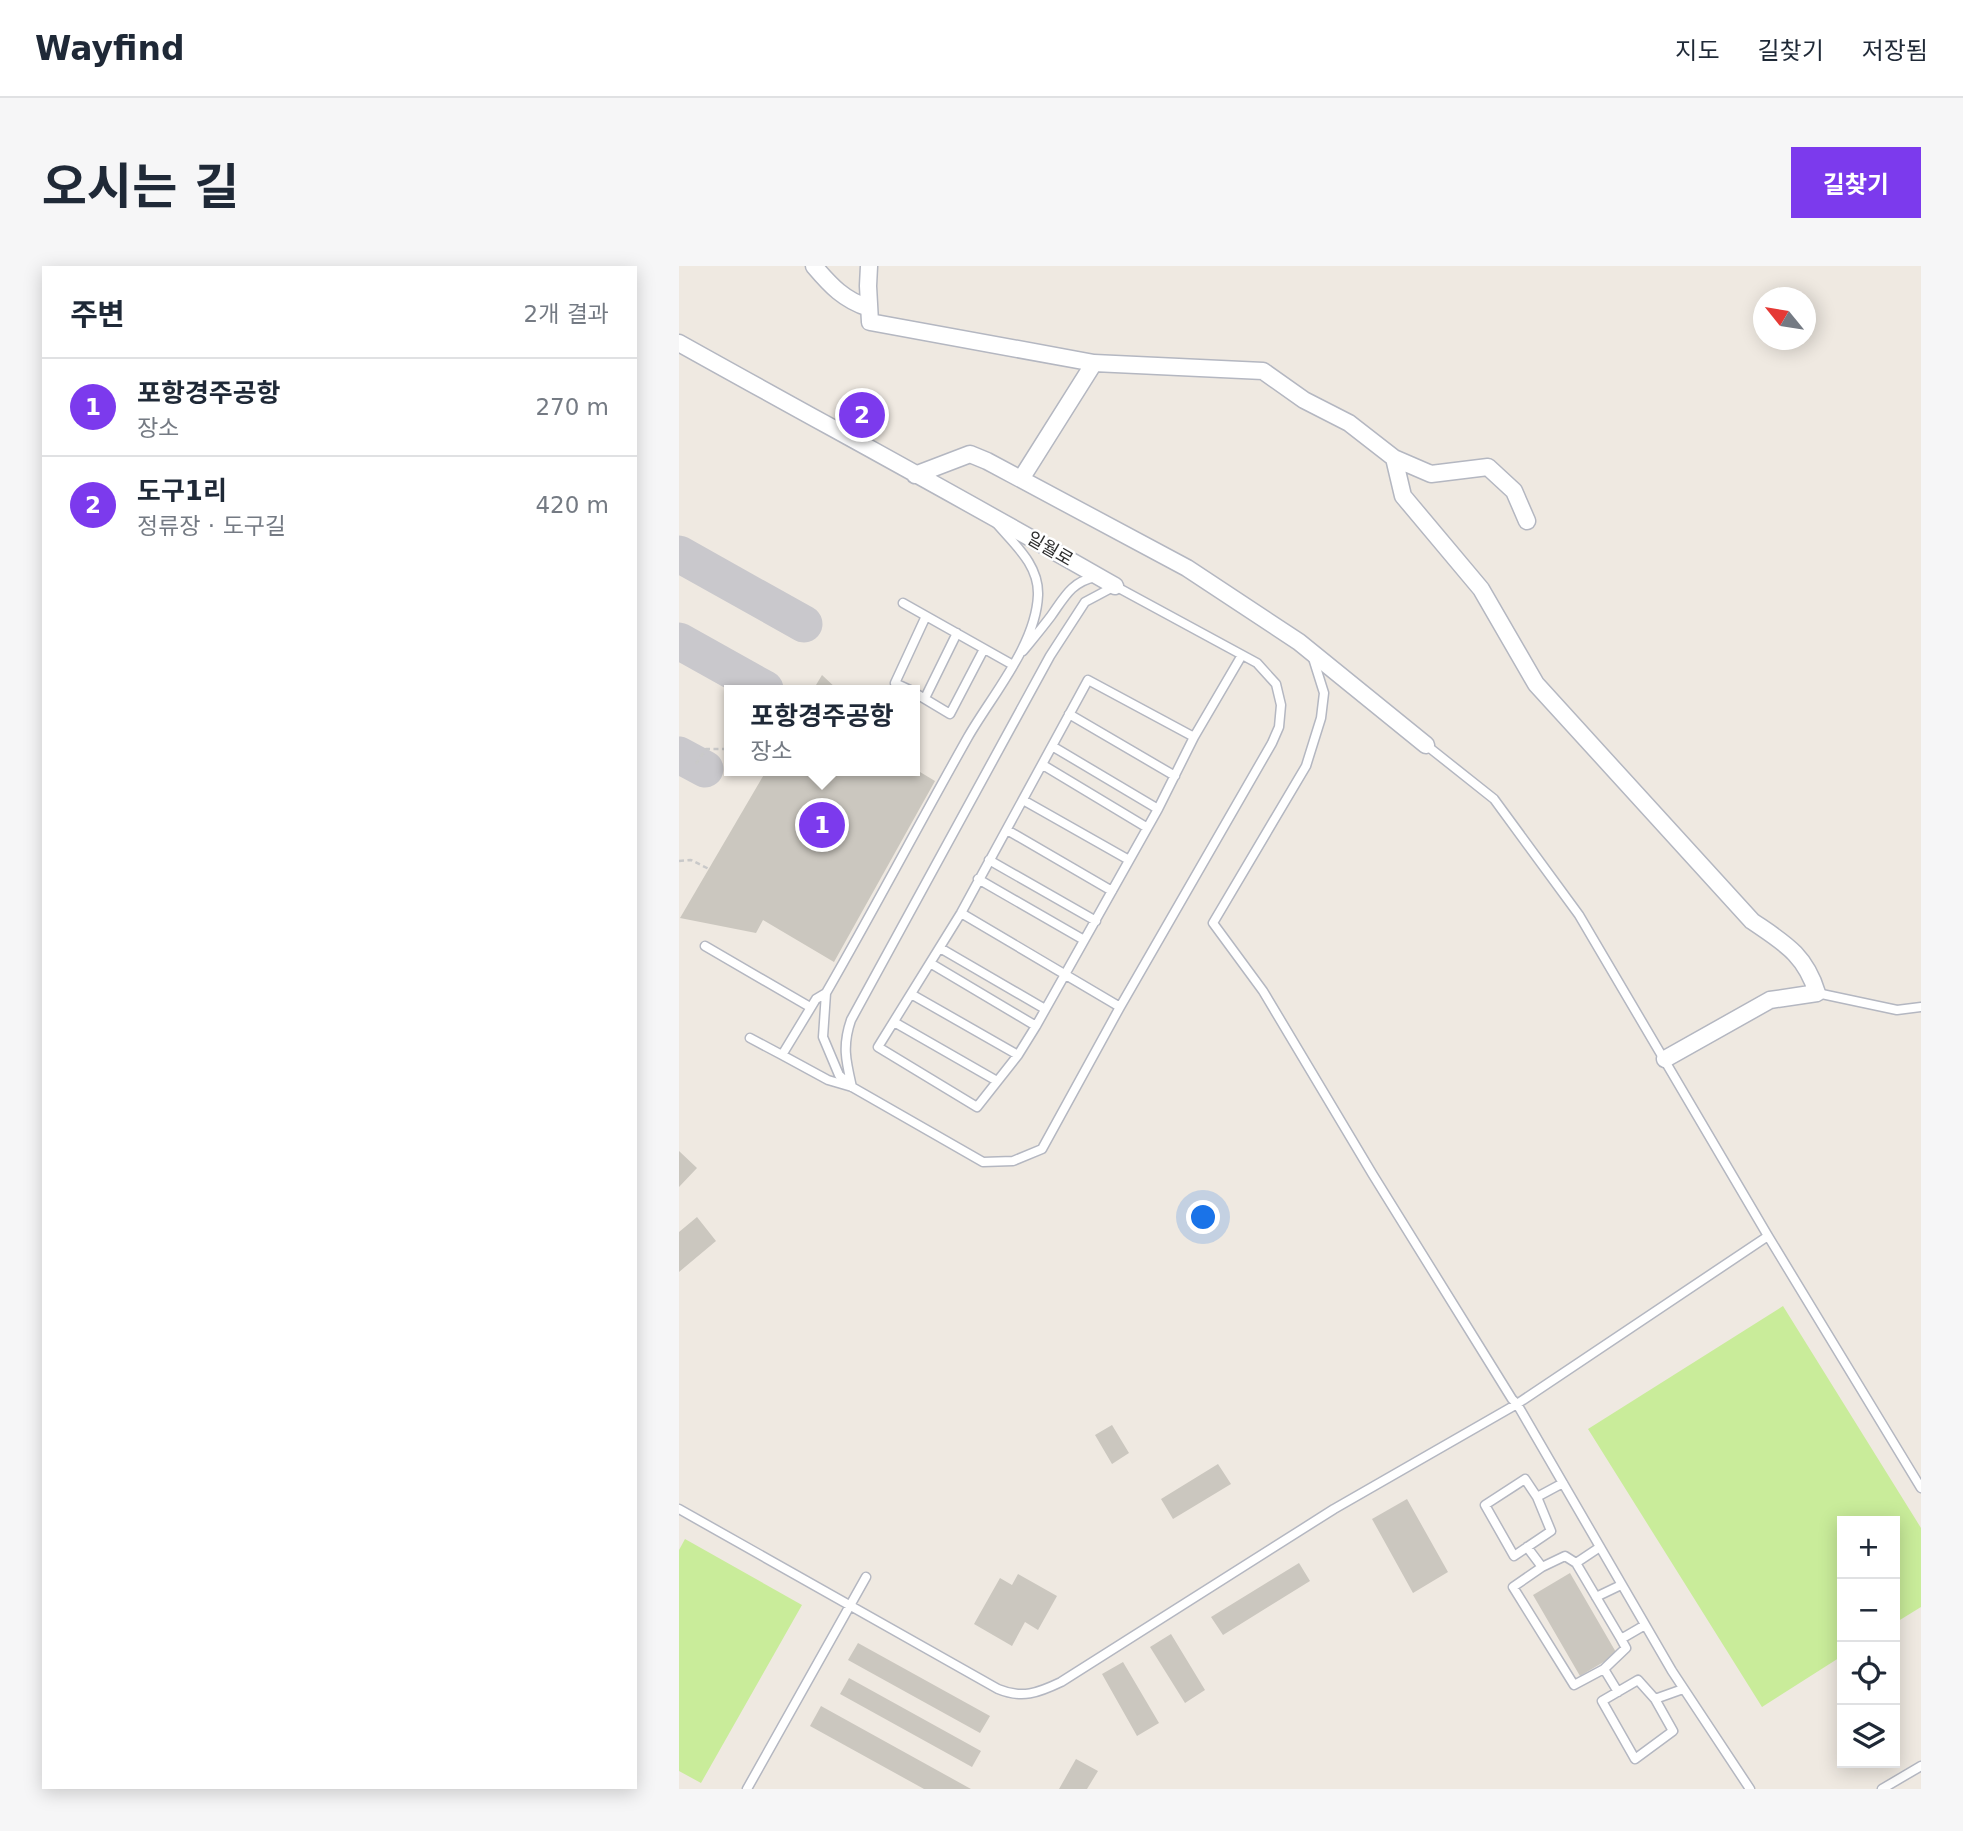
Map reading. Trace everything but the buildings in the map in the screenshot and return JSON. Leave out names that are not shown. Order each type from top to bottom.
[{"type":"street","points":[[814,266],[843,296],[870,315],[1094,363],[1263,371],[1304,400],[1349,423],[1394,458],[1431,474],[1488,467],[1514,491],[1527,521]]},
{"type":"street","points":[[869,266],[870,315]]},
{"type":"street","name":"일월로","points":[[679,343],[1115,586]]},
{"type":"street","points":[[1021,479],[1094,363]]},
{"type":"street","points":[[915,475],[970,454],[1021,479],[1187,568],[1311,652],[1426,745]]},
{"type":"street","points":[[1394,458],[1403,496],[1481,589],[1536,684],[1752,921],[1794,950],[1813,978],[1817,993],[1770,1000],[1665,1059]]},
{"type":"lane","points":[[985,512],[1030,561],[1038,593],[1033,625],[1013,665]]},
{"type":"lane","points":[[852,1087],[844,1040],[851,1020],[1050,656],[1085,602],[1115,586],[1257,663],[1276,684],[1281,705],[1279,727],[1042,1149],[1013,1161],[983,1162],[852,1087],[839,1075],[823,1037],[826,993],[969,735],[1013,665],[1063,596],[1084,580],[1099,577]]},
{"type":"lane","points":[[903,603],[1013,665]]},
{"type":"lane","points":[[899,685],[895,683],[926,615]]},
{"type":"lane","points":[[925,698],[957,633]]},
{"type":"lane","points":[[920,696],[950,714],[984,649]]},
{"type":"lane","points":[[1311,652],[1324,693],[1321,718],[1306,766],[1213,923],[1263,991],[1373,1175],[1517,1404],[1683,1689],[1750,1789]]},
{"type":"lane","points":[[1194,737],[1088,680],[961,913],[878,1047],[977,1107],[1018,1055],[1036,1026],[1242,654]]},
{"type":"lane","points":[[1069,714],[1175,776]]},
{"type":"lane","points":[[1426,745],[1494,799],[1579,915],[1768,1236],[1921,1488]]},
{"type":"lane","points":[[1052,746],[1158,808]]},
{"type":"lane","points":[[1043,765],[1146,827]]},
{"type":"lane","points":[[1023,800],[1129,860]]},
{"type":"lane","points":[[1007,830],[1112,891]]},
{"type":"lane","points":[[989,860],[1096,921]]},
{"type":"lane","points":[[978,878],[1084,940]]},
{"type":"lane","points":[[961,913],[1120,1007]]},
{"type":"lane","points":[[705,946],[810,1007]]},
{"type":"lane","points":[[940,948],[1045,1009]]},
{"type":"lane","points":[[930,963],[1036,1026]]},
{"type":"lane","points":[[782,1055],[815,999],[826,993]]},
{"type":"lane","points":[[1817,993],[1897,1010],[1921,1007]]},
{"type":"lane","points":[[911,994],[1018,1055]]},
{"type":"lane","points":[[894,1022],[997,1081]]},
{"type":"lane","points":[[750,1038],[828,1080],[852,1087]]},
{"type":"lane","points":[[679,1509],[998,1689],[1013,1695],[1036,1693],[1061,1682],[1334,1509],[1517,1404],[1768,1236]]},
{"type":"lane","points":[[1525,1479],[1537,1497],[1551,1531],[1514,1556],[1485,1504],[1525,1479]]},
{"type":"lane","points":[[1537,1497],[1563,1483]]},
{"type":"lane","points":[[1527,1547],[1542,1567]]},
{"type":"lane","points":[[1576,1563],[1600,1547]]},
{"type":"lane","points":[[1565,1556],[1576,1563],[1626,1648],[1604,1669],[1574,1685],[1513,1587],[1542,1567],[1565,1556]]},
{"type":"lane","points":[[747,1789],[866,1577]]},
{"type":"lane","points":[[1596,1597],[1621,1585]]},
{"type":"lane","points":[[1621,1639],[1645,1625]]},
{"type":"lane","points":[[1604,1669],[1618,1692]]},
{"type":"lane","points":[[1638,1680],[1655,1699],[1673,1731],[1635,1759],[1602,1701],[1638,1680]]},
{"type":"lane","points":[[1655,1699],[1683,1689]]},
{"type":"lane","points":[[1882,1789],[1921,1766]]},
{"type":"path","points":[[696,764],[706,749],[724,749]]},
{"type":"path","points":[[679,861],[691,860],[709,869]]},
{"type":"green space","points":[[1783,1306],[1921,1528],[1921,1607],[1900,1620],[1900,1516],[1837,1516],[1837,1659],[1762,1707],[1588,1429]]},
{"type":"green space","points":[[685,1539],[802,1605],[701,1783],[679,1771],[679,1550]]},
{"type":"taxiway","points":[[679,554],[804,624]]},
{"type":"taxiway","points":[[679,641],[758,685]]},
{"type":"taxiway","points":[[679,755],[705,769]]},
{"type":"place","name":"도구1리","points":[[862,415]]},
{"type":"place","name":"포항경주공항","points":[[822,825]]}]
